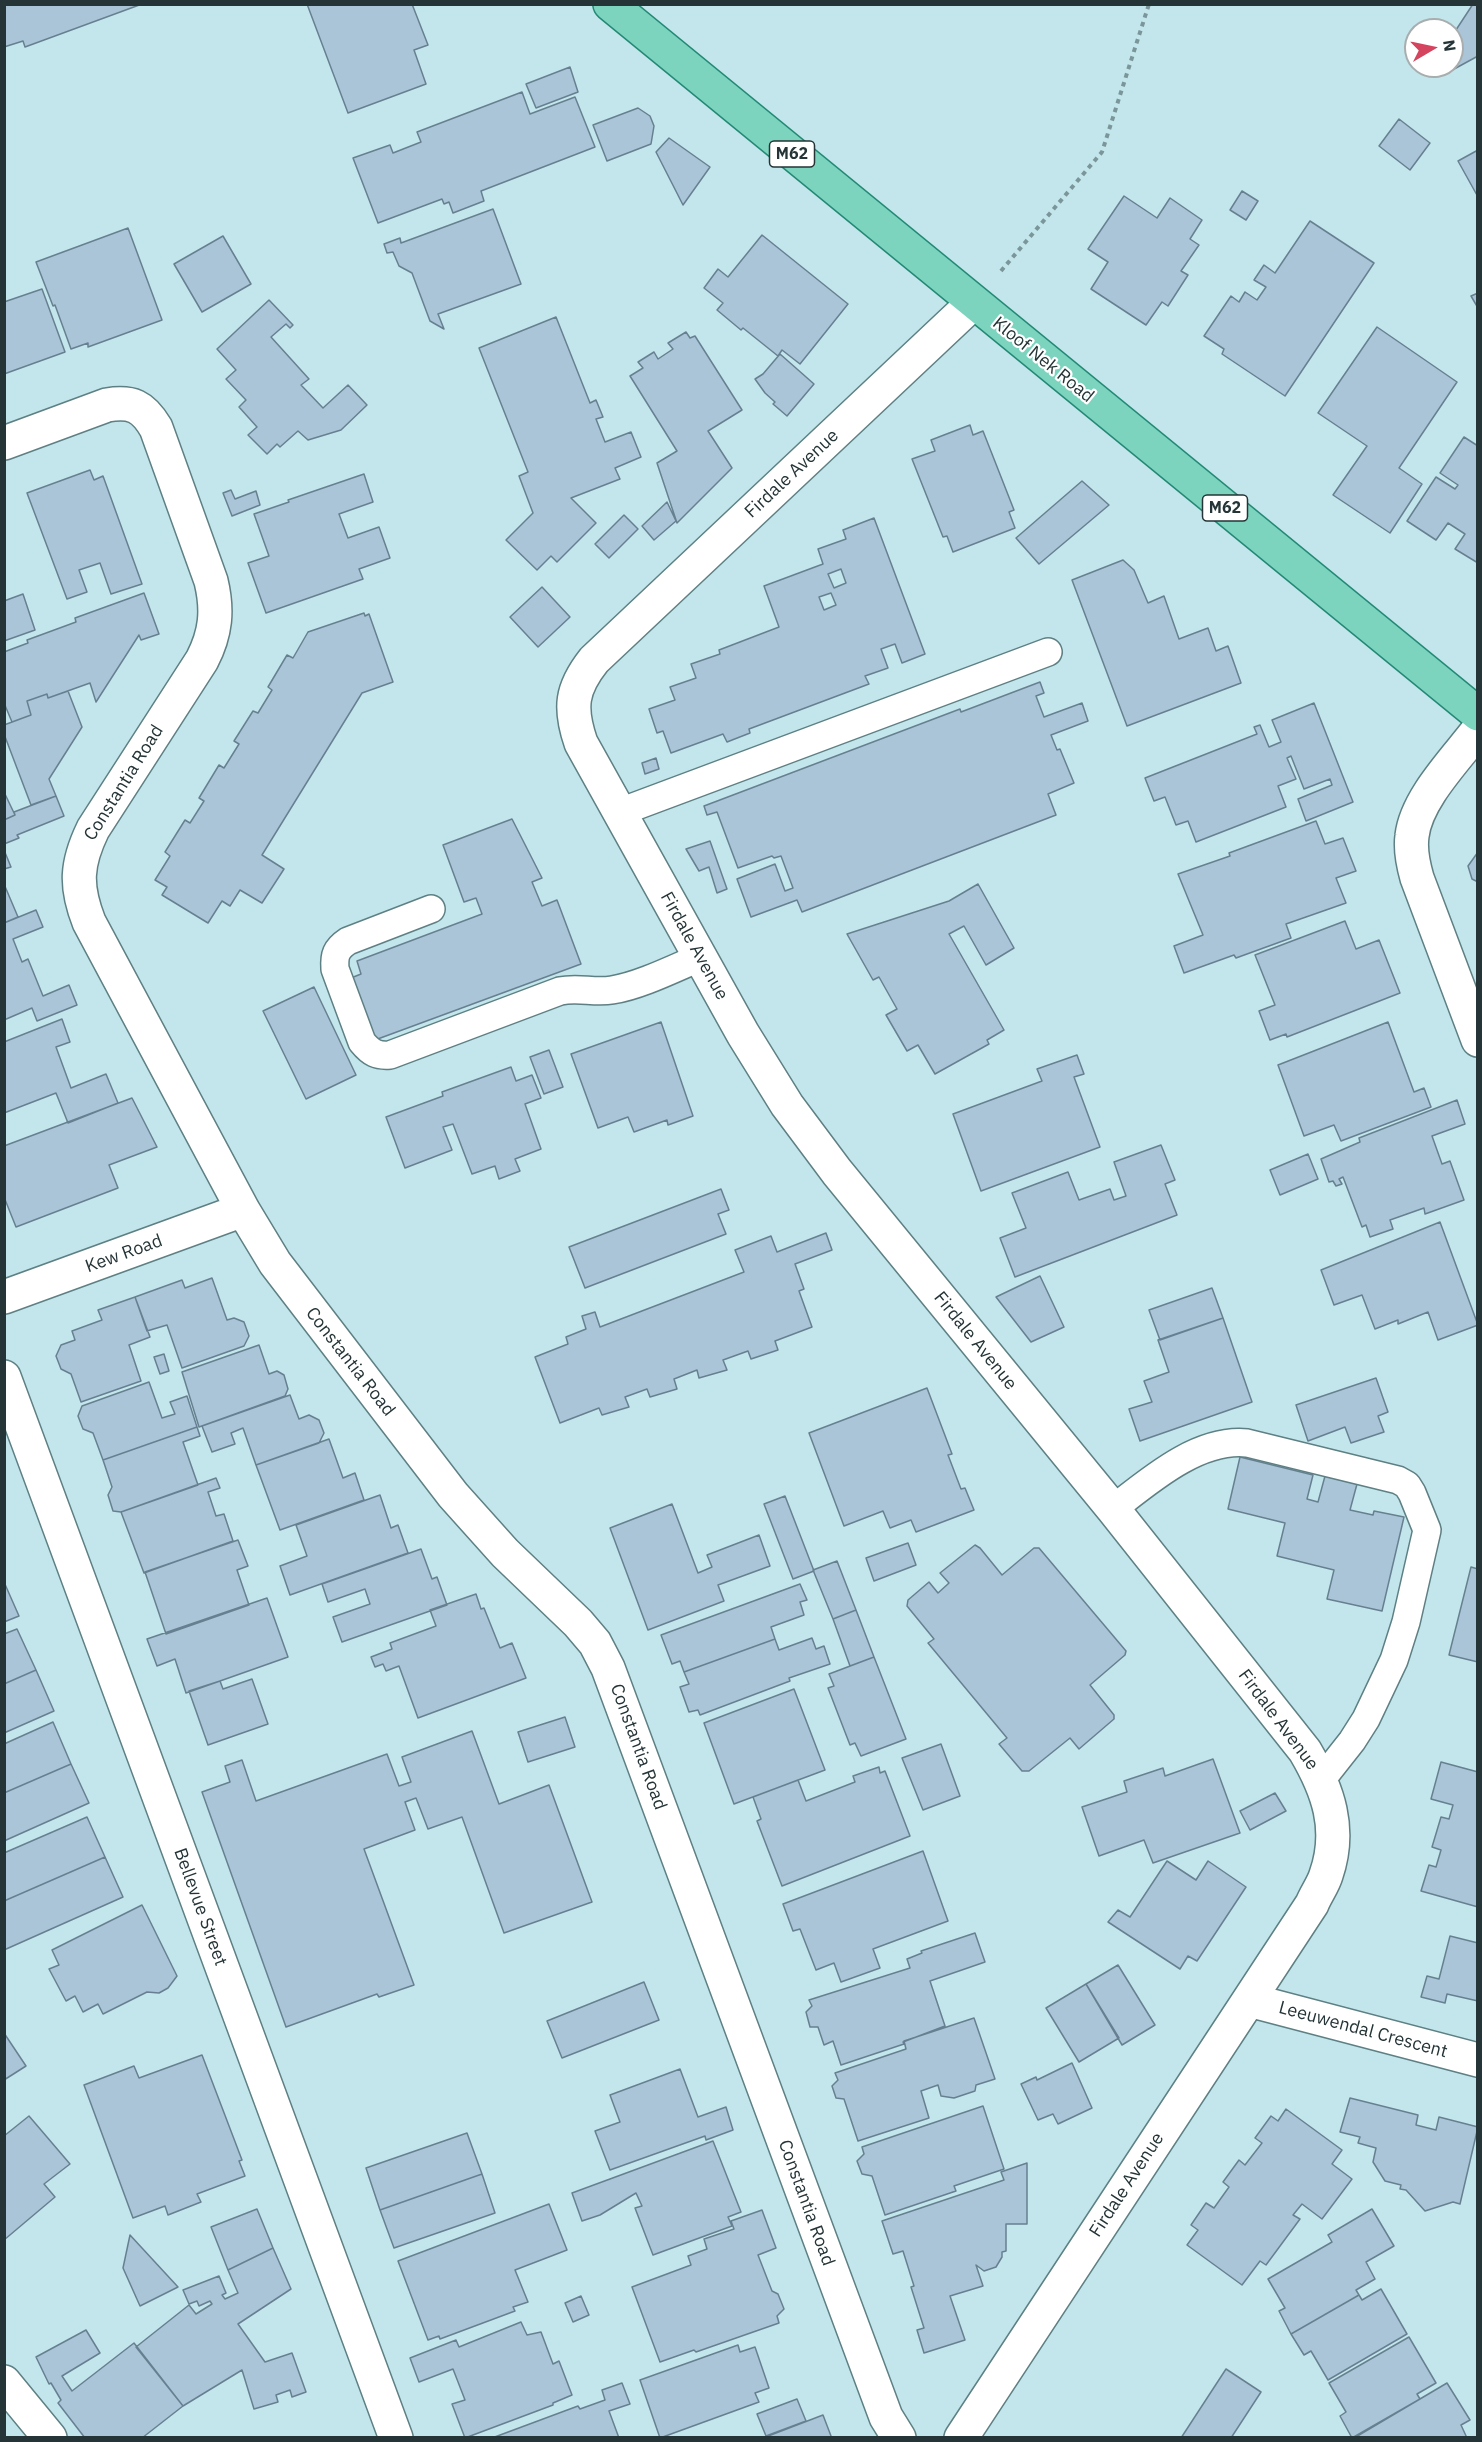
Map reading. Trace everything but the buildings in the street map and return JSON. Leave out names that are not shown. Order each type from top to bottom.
[{"type":"main road","name":"Kloof Nek Road","points":[[610,4],[1478,714]]},
{"type":"street","name":"Firdale Avenue","points":[[961,2438],[1311,1904],[1326,1874],[1333,1843],[1332,1810],[1322,1779],[1305,1751],[1113,1509],[837,1172],[787,1105],[743,1034],[581,742],[573,721],[573,699],[580,678],[594,660],[973,303]]},
{"type":"street","name":"Constantia Road","points":[[4,443],[107,405],[122,403],[136,406],[148,415],[156,428],[211,581],[216,622],[211,642],[202,660],[93,829],[82,851],[78,876],[80,900],[89,922],[243,1210],[292,1287],[453,1495],[491,1539],[596,1643],[608,1668],[886,2417],[899,2438]]},
{"type":"street","points":[[1478,730],[1427,797],[1417,816],[1412,836],[1412,857],[1417,878],[1478,1040]]},
{"type":"street","name":"Kew Road","points":[[4,1297],[243,1210]]},
{"type":"street","name":"Bellevue Street","points":[[4,1377],[396,2438]]},
{"type":"street","name":"Leeuwendal Crescent","points":[[1249,2000],[1478,2060]]},
{"type":"street","points":[[4,2382],[50,2438]]},
{"type":"lane","points":[[620,812],[1047,652]]},
{"type":"lane","points":[[431,909],[348,941],[338,947],[334,957],[335,969],[362,1042],[369,1051],[379,1056],[390,1055],[560,990],[571,988],[600,991],[621,988],[701,957]]},
{"type":"lane","points":[[1113,1509],[1172,1466],[1220,1444],[1233,1442],[1247,1443],[1407,1485],[1427,1530],[1406,1622],[1389,1671],[1366,1719],[1322,1779]]},
{"type":"path","points":[[973,303],[1102,152],[1149,4]]}]
